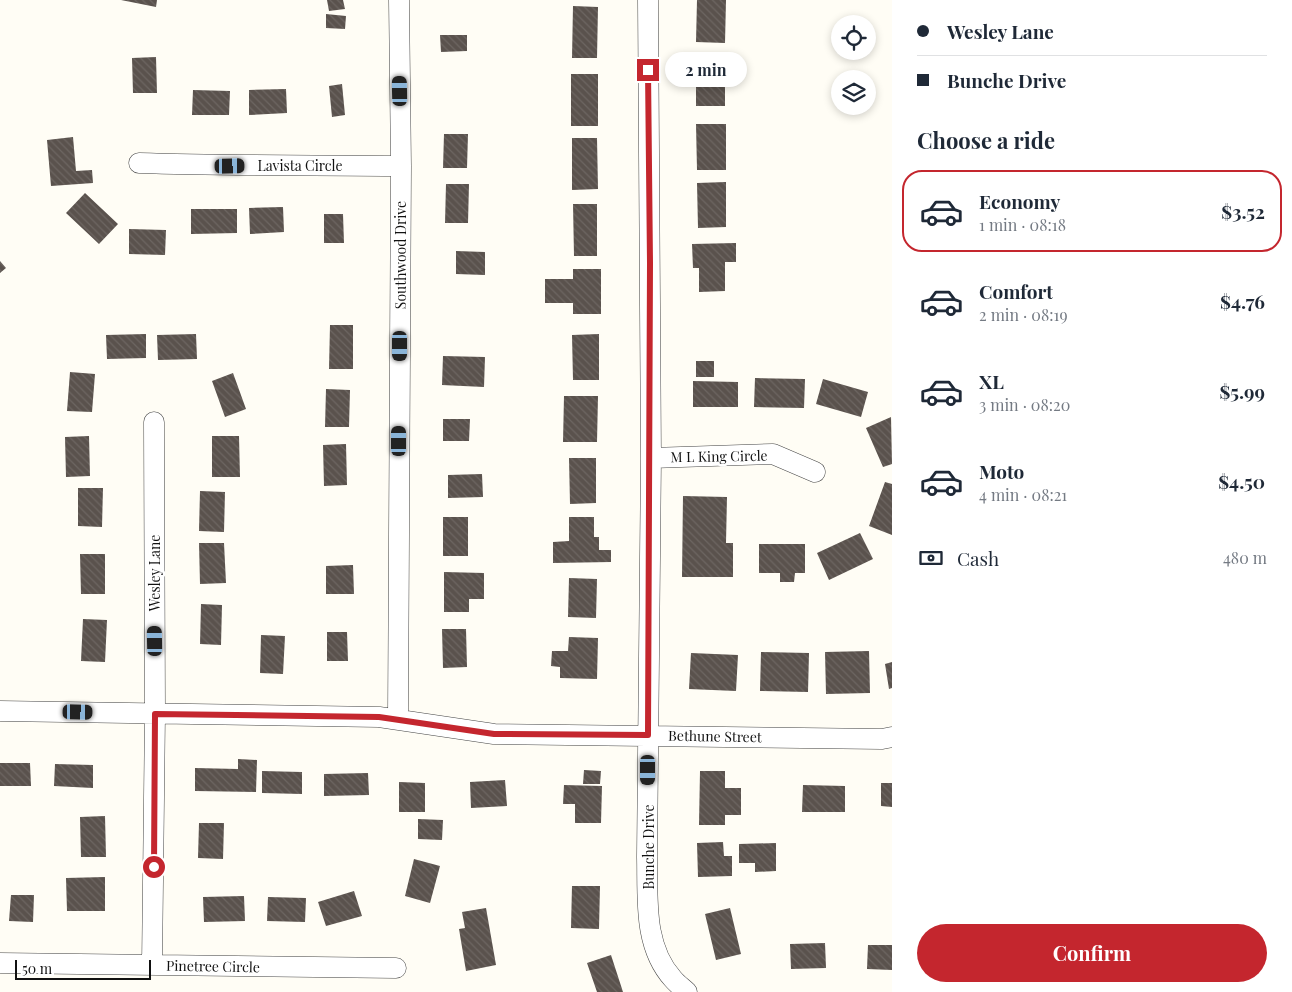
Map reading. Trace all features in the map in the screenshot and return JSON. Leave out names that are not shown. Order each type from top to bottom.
[{"type":"street","name":"Southwood Drive","points":[[398,720],[401,166],[399,0]]},
{"type":"street","name":"Bunche Drive","points":[[648,0],[650,458],[647,857],[649,930],[659,958],[672,979],[687,992]]},
{"type":"street","name":"Lavista Circle","points":[[139,163],[230,166],[401,166]]},
{"type":"street","name":"Wesley Lane","points":[[152,965],[155,714],[154,422]]},
{"type":"street","name":"M L King Circle","points":[[650,458],[773,454],[815,472]]},
{"type":"street","name":"Bethune Street","points":[[0,711],[370,717],[494,734],[882,739],[892,737]]},
{"type":"street","name":"Pinetree Circle","points":[[0,963],[396,968]]},
{"type":"building","points":[[121,0],[157,0],[156,7]]},
{"type":"building","points":[[327,0],[343,0],[345,9],[329,11]]},
{"type":"building","points":[[697,0],[726,0],[725,43],[696,42]]},
{"type":"building","points":[[573,6],[598,7],[597,58],[572,58]]},
{"type":"building","points":[[326,14],[346,16],[345,29],[326,28]]},
{"type":"building","points":[[440,35],[467,35],[467,51],[441,52]]},
{"type":"building","points":[[156,57],[157,93],[133,93],[132,58]]},
{"type":"building","points":[[696,60],[725,61],[725,106],[696,106]]},
{"type":"building","points":[[571,74],[598,74],[598,126],[571,126]]},
{"type":"building","points":[[342,84],[345,115],[332,117],[329,86]]},
{"type":"building","points":[[286,89],[287,113],[249,115],[249,90]]},
{"type":"building","points":[[193,90],[230,91],[229,115],[192,115]]},
{"type":"building","points":[[696,124],[726,124],[726,170],[697,170]]},
{"type":"building","points":[[444,134],[468,134],[467,168],[443,168]]},
{"type":"building","points":[[73,137],[76,171],[92,170],[93,183],[51,186],[47,140]]},
{"type":"building","points":[[572,138],[597,138],[598,189],[572,190]]},
{"type":"building","points":[[726,182],[726,227],[698,228],[697,183]]},
{"type":"building","points":[[446,184],[469,184],[468,223],[445,223]]},
{"type":"building","points":[[85,193],[118,224],[99,244],[66,213]]},
{"type":"building","points":[[573,204],[597,204],[597,256],[574,256]]},
{"type":"building","points":[[283,207],[284,232],[250,234],[249,208]]},
{"type":"building","points":[[191,209],[237,209],[237,233],[191,234]]},
{"type":"building","points":[[324,214],[343,214],[344,243],[324,243]]},
{"type":"building","points":[[129,229],[166,230],[165,255],[129,254]]},
{"type":"building","points":[[736,243],[736,262],[725,262],[725,291],[699,292],[699,268],[693,268],[692,244]]},
{"type":"building","points":[[456,251],[485,252],[485,275],[456,274]]},
{"type":"building","points":[[0,261],[6,268],[0,273]]},
{"type":"building","points":[[573,269],[601,269],[601,314],[573,314],[573,303],[545,303],[545,279],[573,279]]},
{"type":"building","points":[[330,325],[353,325],[353,369],[329,369]]},
{"type":"building","points":[[146,334],[146,358],[107,359],[106,335]]},
{"type":"building","points":[[196,334],[197,359],[158,360],[157,335]]},
{"type":"building","points":[[599,334],[599,380],[573,380],[572,335]]},
{"type":"building","points":[[443,356],[485,357],[484,387],[442,385]]},
{"type":"building","points":[[696,361],[714,361],[714,377],[696,377]]},
{"type":"building","points":[[70,372],[95,374],[92,412],[67,411]]},
{"type":"building","points":[[233,373],[246,409],[225,417],[212,381]]},
{"type":"building","points":[[755,378],[805,379],[804,408],[754,407]]},
{"type":"building","points":[[823,379],[868,392],[861,417],[816,404]]},
{"type":"building","points":[[693,381],[738,382],[738,407],[693,407]]},
{"type":"building","points":[[326,389],[350,390],[349,427],[325,427]]},
{"type":"building","points":[[564,396],[598,396],[597,442],[563,442]]},
{"type":"building","points":[[891,417],[892,464],[883,467],[866,428]]},
{"type":"building","points":[[443,419],[470,419],[469,441],[443,441]]},
{"type":"building","points":[[89,436],[90,476],[66,477],[65,437]]},
{"type":"building","points":[[212,436],[239,436],[240,477],[212,477]]},
{"type":"building","points":[[346,444],[347,485],[324,486],[323,445]]},
{"type":"building","points":[[569,458],[596,458],[596,503],[570,504]]},
{"type":"building","points":[[482,474],[483,497],[448,498],[448,475]]},
{"type":"building","points":[[885,482],[892,484],[892,535],[869,526]]},
{"type":"building","points":[[78,488],[103,488],[102,527],[78,526]]},
{"type":"building","points":[[200,491],[225,492],[224,532],[199,531]]},
{"type":"building","points":[[683,496],[727,497],[726,543],[733,543],[733,577],[682,577]]},
{"type":"building","points":[[443,517],[468,517],[468,556],[443,556]]},
{"type":"building","points":[[569,517],[594,517],[594,537],[599,537],[599,550],[611,550],[611,562],[553,563],[553,542],[569,541]]},
{"type":"building","points":[[860,533],[873,559],[829,580],[817,553]]},
{"type":"building","points":[[199,543],[224,543],[226,583],[200,584]]},
{"type":"building","points":[[759,544],[805,544],[805,573],[795,573],[794,582],[780,582],[780,573],[759,573]]},
{"type":"building","points":[[80,554],[105,554],[105,594],[81,594]]},
{"type":"building","points":[[353,565],[354,594],[326,594],[326,566]]},
{"type":"building","points":[[444,572],[484,573],[484,599],[469,599],[469,612],[444,612]]},
{"type":"building","points":[[569,578],[597,579],[596,618],[568,617]]},
{"type":"building","points":[[201,604],[222,605],[221,645],[200,644]]},
{"type":"building","points":[[83,619],[107,620],[105,662],[81,661]]},
{"type":"building","points":[[442,629],[466,629],[467,667],[443,668]]},
{"type":"building","points":[[327,632],[347,632],[348,661],[327,661]]},
{"type":"building","points":[[261,635],[285,636],[283,674],[260,673]]},
{"type":"building","points":[[569,637],[598,638],[597,679],[560,678],[560,667],[551,666],[552,651],[568,651]]},
{"type":"building","points":[[869,651],[870,693],[826,694],[825,652]]},
{"type":"building","points":[[761,652],[809,653],[808,692],[760,691]]},
{"type":"building","points":[[691,653],[738,655],[736,691],[689,689]]},
{"type":"building","points":[[892,662],[892,688],[889,689],[885,664]]},
{"type":"building","points":[[238,759],[257,760],[256,792],[195,791],[195,768],[238,769]]},
{"type":"building","points":[[0,763],[30,763],[31,786],[0,786]]},
{"type":"building","points":[[55,764],[93,765],[93,788],[54,786]]},
{"type":"building","points":[[584,770],[601,771],[600,784],[583,784]]},
{"type":"building","points":[[262,771],[302,772],[302,794],[262,793]]},
{"type":"building","points":[[700,771],[725,771],[725,788],[741,788],[741,815],[725,815],[725,825],[699,825]]},
{"type":"building","points":[[368,773],[369,795],[324,796],[324,774]]},
{"type":"building","points":[[505,780],[507,806],[471,808],[470,782]]},
{"type":"building","points":[[399,782],[425,783],[425,812],[399,812]]},
{"type":"building","points":[[881,783],[892,783],[892,807],[881,806]]},
{"type":"building","points":[[564,785],[602,786],[601,823],[575,823],[575,804],[563,804]]},
{"type":"building","points":[[803,785],[845,786],[845,812],[802,812]]},
{"type":"building","points":[[105,816],[106,857],[81,857],[80,817]]},
{"type":"building","points":[[418,819],[443,820],[442,840],[418,839]]},
{"type":"building","points":[[199,823],[224,823],[223,859],[198,858]]},
{"type":"building","points":[[723,842],[724,856],[732,856],[732,876],[698,877],[697,843]]},
{"type":"building","points":[[776,843],[776,871],[755,872],[755,863],[739,863],[739,844]]},
{"type":"building","points":[[414,859],[440,866],[430,903],[405,896]]},
{"type":"building","points":[[105,877],[105,911],[67,911],[66,878]]},
{"type":"building","points":[[572,886],[600,886],[599,929],[571,928]]},
{"type":"building","points":[[354,891],[362,916],[326,926],[318,902]]},
{"type":"building","points":[[11,895],[34,895],[33,922],[9,921]]},
{"type":"building","points":[[244,896],[245,921],[204,922],[203,897]]},
{"type":"building","points":[[268,897],[306,898],[305,922],[267,921]]},
{"type":"building","points":[[486,908],[496,965],[466,971],[459,929],[465,928],[462,912]]},
{"type":"building","points":[[730,908],[741,954],[716,960],[705,914]]},
{"type":"building","points":[[825,943],[826,968],[791,969],[790,944]]},
{"type":"building","points":[[868,945],[892,945],[892,970],[867,969]]},
{"type":"building","points":[[611,955],[623,992],[597,992],[587,963]]},
{"type":"route","points":[[154,867],[155,714],[379,717],[494,734],[648,735],[650,458],[648,70]]}]
